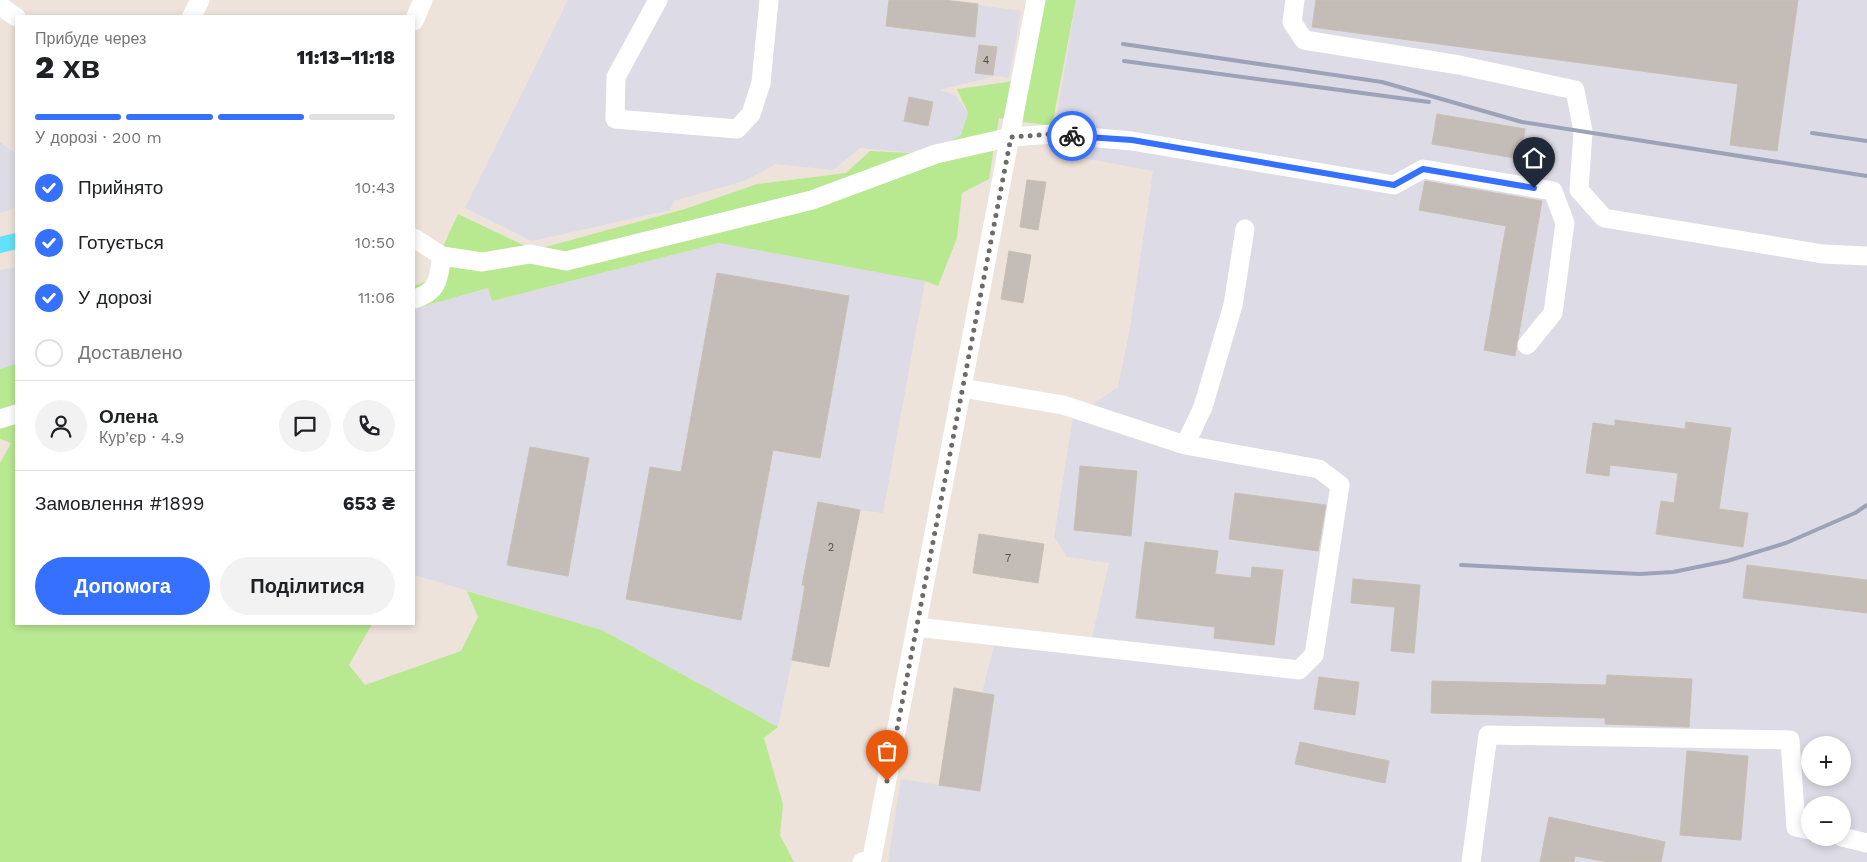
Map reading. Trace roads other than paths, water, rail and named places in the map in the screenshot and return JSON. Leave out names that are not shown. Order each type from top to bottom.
[{"type":"street","points":[[192,15],[200,0]]},
{"type":"street","points":[[415,19],[423,0]]},
{"type":"street","points":[[658,0],[616,77],[615,119],[737,129],[751,114],[761,83],[768,0]]},
{"type":"street","points":[[869,861],[916,627],[1036,0]]},
{"type":"street","points":[[1295,0],[1292,22],[1304,40],[1459,65],[1575,90],[1583,131],[1579,190],[1604,218],[1823,254],[1867,256]]},
{"type":"street","points":[[0,6],[15,16]]},
{"type":"street","points":[[415,239],[442,256],[482,262],[530,254],[566,261],[812,200],[936,154],[1011,137],[1053,134],[1132,140],[1394,185],[1423,169],[1552,191],[1565,223],[1553,312],[1527,345]]},
{"type":"street","points":[[1185,445],[1202,407],[1233,305],[1246,229]]},
{"type":"street","points":[[415,299],[428,295],[438,280],[442,256]]},
{"type":"street","points":[[916,627],[1299,670],[1314,655],[1340,485],[1319,469],[1185,445],[1063,405],[962,388]]},
{"type":"street","points":[[0,419],[15,414]]},
{"type":"street","points":[[1471,862],[1488,736],[1790,740],[1796,827],[1801,828]]},
{"type":"street","points":[[1851,839],[1867,843]]},
{"type":"waterway","points":[[0,245],[15,241]]},
{"type":"railway","points":[[1123,44],[1382,82],[1522,122],[1867,176]]},
{"type":"railway","points":[[1124,61],[1429,102]]},
{"type":"railway","points":[[1812,133],[1867,141]]},
{"type":"railway","points":[[1461,565],[1640,574],[1673,572],[1727,561],[1786,543],[1855,513],[1867,505]]}]
